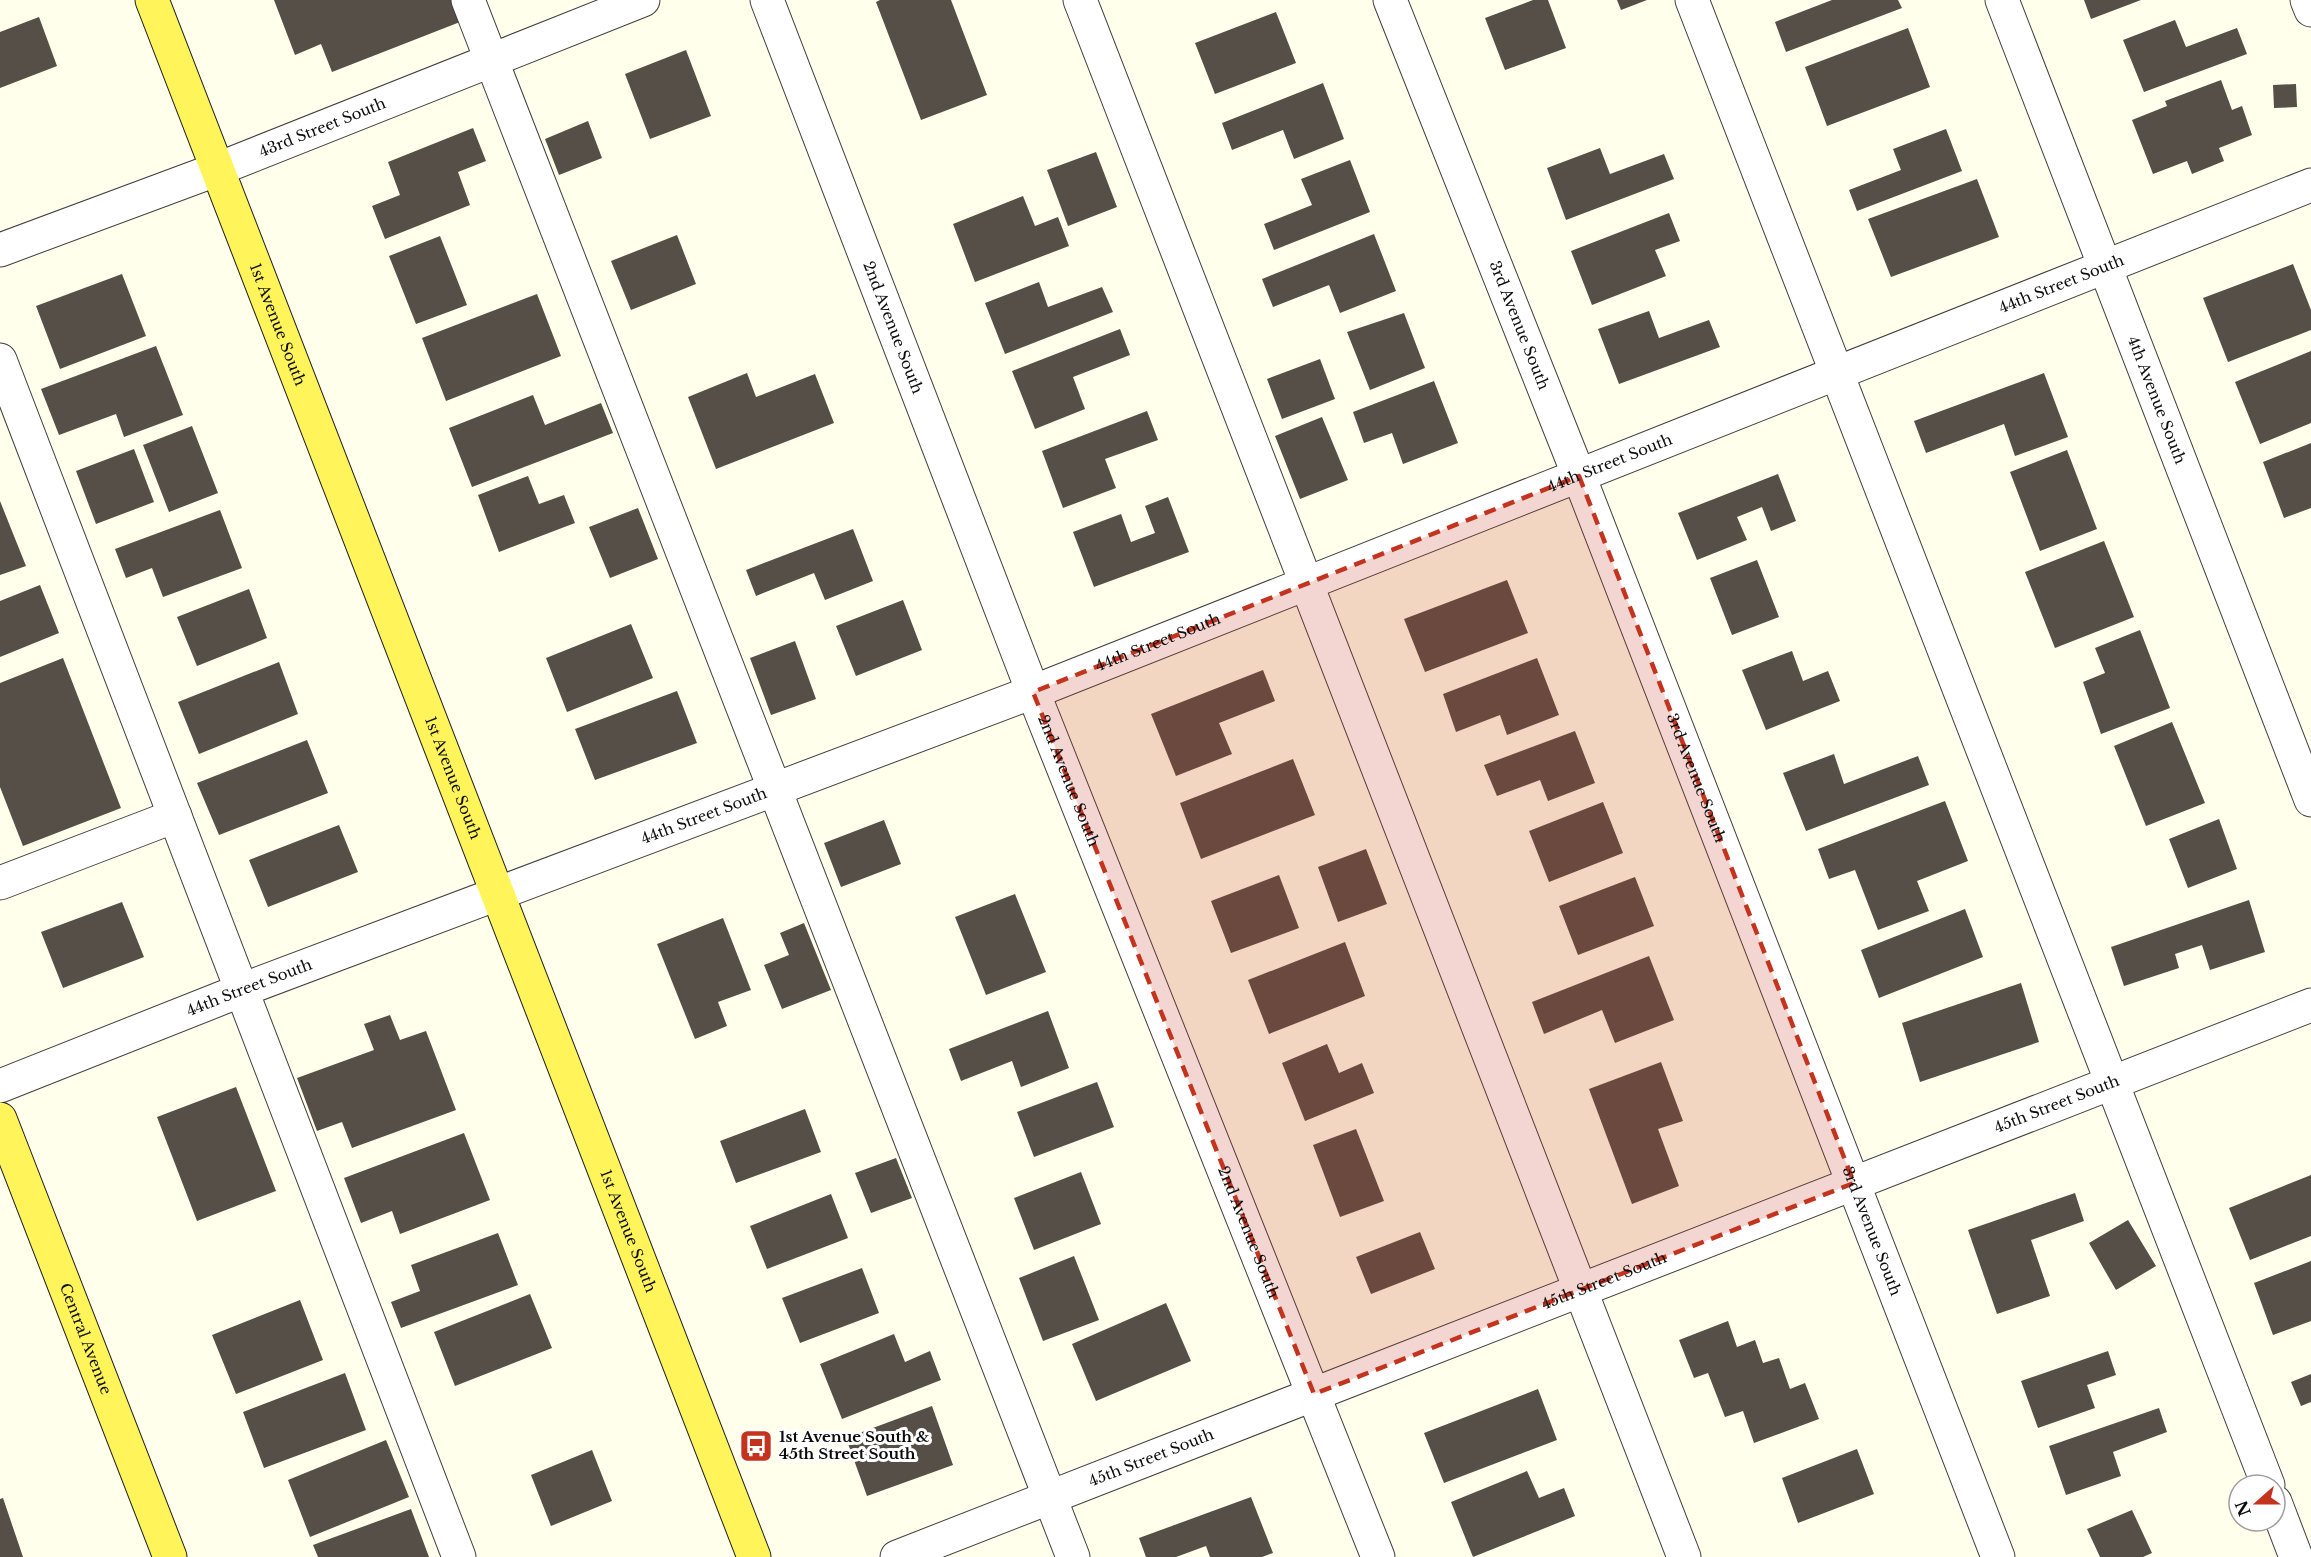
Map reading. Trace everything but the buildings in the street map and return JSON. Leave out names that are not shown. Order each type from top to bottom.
[{"type":"main road","name":"1st Avenue South","points":[[152,0],[754,1557]]},
{"type":"main road","name":"Central Avenue","points":[[0,1119],[170,1557]]},
{"type":"street","points":[[468,0],[1073,1557]]},
{"type":"street","name":"43rd Street South","points":[[0,250],[218,169],[643,0]]},
{"type":"street","name":"2nd Avenue South","points":[[767,0],[1033,692],[1378,1557]]},
{"type":"street","points":[[1080,0],[1684,1557]]},
{"type":"street","name":"3rd Avenue South","points":[[1390,0],[1579,476],[1998,1557]]},
{"type":"street","points":[[1692,0],[2263,1473]]},
{"type":"street","name":"4th Avenue South","points":[[2002,0],[2311,800]]},
{"type":"street","points":[[2307,0],[2311,10]]},
{"type":"street","name":"44th Street South","points":[[0,1086],[242,990],[1033,692],[2311,185]]},
{"type":"street","points":[[0,360],[459,1557]]},
{"type":"street","points":[[0,883],[175,816]]},
{"type":"street","name":"45th Street South","points":[[897,1557],[2311,1005]]},
{"type":"street","points":[[2287,1533],[2296,1557]]},
{"type":"highlighted area","points":[[1579,476],[1854,1183],[1314,1394],[1033,692]]},
{"type":"place","name":"1st Avenue South & 45th Street South","points":[[756,1446]]}]
